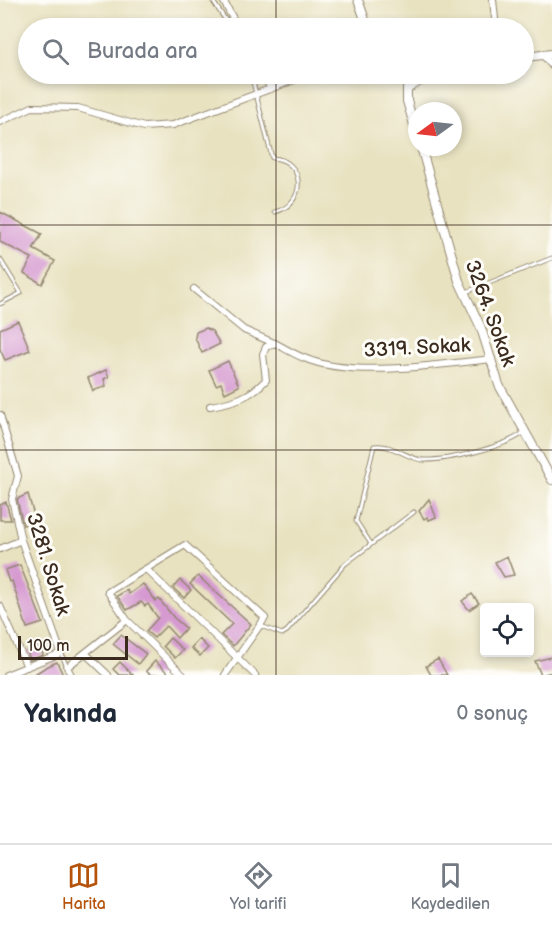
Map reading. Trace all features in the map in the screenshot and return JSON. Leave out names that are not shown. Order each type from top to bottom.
[{"type":"street","points":[[223,0],[233,18]]},
{"type":"street","points":[[358,0],[364,18]]},
{"type":"street","points":[[493,0],[495,18]]},
{"type":"street","points":[[542,53],[552,66]]},
{"type":"street","points":[[534,55],[552,54]]},
{"type":"street","points":[[268,84],[271,89]]},
{"type":"street","points":[[0,122],[32,107],[78,108],[144,127],[173,125],[284,84]]},
{"type":"street","points":[[408,104],[407,90],[415,84]]},
{"type":"street","name":"3264. Sokak","points":[[424,156],[465,292],[472,303],[493,359],[501,389],[552,480]]},
{"type":"street","name":"3319. Sokak","points":[[194,289],[243,330],[305,359],[359,368],[393,369],[493,359]]},
{"type":"street","points":[[210,406],[233,402],[254,393],[266,380],[263,354],[266,347],[275,343]]},
{"type":"street","name":"3281. Sokak","points":[[0,415],[18,476],[12,499],[21,540],[61,653]]},
{"type":"street","points":[[0,549],[21,540]]},
{"type":"street","points":[[183,675],[127,620],[108,592],[185,545],[265,618],[225,675]]},
{"type":"street","points":[[147,569],[255,675]]},
{"type":"street","points":[[0,606],[27,667]]},
{"type":"street","points":[[71,675],[67,667],[127,620]]},
{"type":"street","points":[[6,675],[61,653]]},
{"type":"street","points":[[85,653],[108,675]]},
{"type":"lane","points":[[212,0],[224,18]]},
{"type":"lane","points":[[254,84],[272,158],[280,158],[291,165],[298,180],[297,198],[286,210],[275,212]]},
{"type":"lane","points":[[465,292],[552,258]]},
{"type":"lane","points":[[0,259],[21,293],[0,304]]},
{"type":"lane","points":[[371,544],[356,521],[374,446],[392,448],[422,460],[475,452],[508,441],[524,432]]},
{"type":"lane","points":[[260,625],[282,634],[345,564],[414,512]]},
{"type":"lane","points":[[61,653],[67,667]]},
{"type":"building","points":[[0,212],[42,234],[33,249],[55,261],[42,284],[24,273],[32,258],[0,242]]},
{"type":"building","points":[[18,321],[30,350],[5,360],[0,349],[0,329]]},
{"type":"building","points":[[206,328],[212,331],[220,344],[202,353],[195,338],[196,332]]},
{"type":"building","points":[[228,361],[239,386],[225,393],[221,383],[216,385],[209,370]]},
{"type":"building","points":[[106,370],[109,377],[104,379],[106,386],[93,391],[88,378]]},
{"type":"building","points":[[28,494],[36,523],[23,525],[17,499]]},
{"type":"building","points":[[429,499],[436,517],[429,520],[427,517],[424,519],[419,511]]},
{"type":"building","points":[[6,502],[11,520],[0,520],[0,505]]},
{"type":"building","points":[[507,556],[514,575],[504,577],[495,562]]},
{"type":"building","points":[[20,565],[43,623],[27,628],[12,581],[9,582],[5,570]]},
{"type":"building","points":[[198,576],[251,624],[233,646],[221,635],[232,624],[190,584]]},
{"type":"building","points":[[180,580],[191,590],[184,598],[173,588]]},
{"type":"building","points":[[143,584],[156,601],[159,599],[174,618],[186,628],[177,638],[166,626],[154,638],[146,631],[158,618],[148,604],[145,606],[141,602],[127,610],[117,596],[127,590],[129,594]]},
{"type":"building","points":[[472,594],[479,603],[469,610],[462,601]]},
{"type":"building","points":[[121,635],[146,654],[138,664],[113,644]]},
{"type":"building","points":[[170,638],[183,650],[175,658],[163,646]]},
{"type":"building","points":[[199,639],[208,648],[200,656],[191,648]]},
{"type":"building","points":[[40,646],[43,655],[30,660],[27,651]]},
{"type":"building","points":[[552,657],[552,672],[541,675],[535,661]]},
{"type":"building","points":[[438,659],[447,675],[431,675],[426,666]]},
{"type":"building","points":[[155,661],[170,675],[151,675],[146,671]]},
{"type":"building","points":[[57,662],[63,675],[33,675],[46,667]]},
{"type":"building","points":[[120,662],[133,675],[119,675],[113,669]]}]
